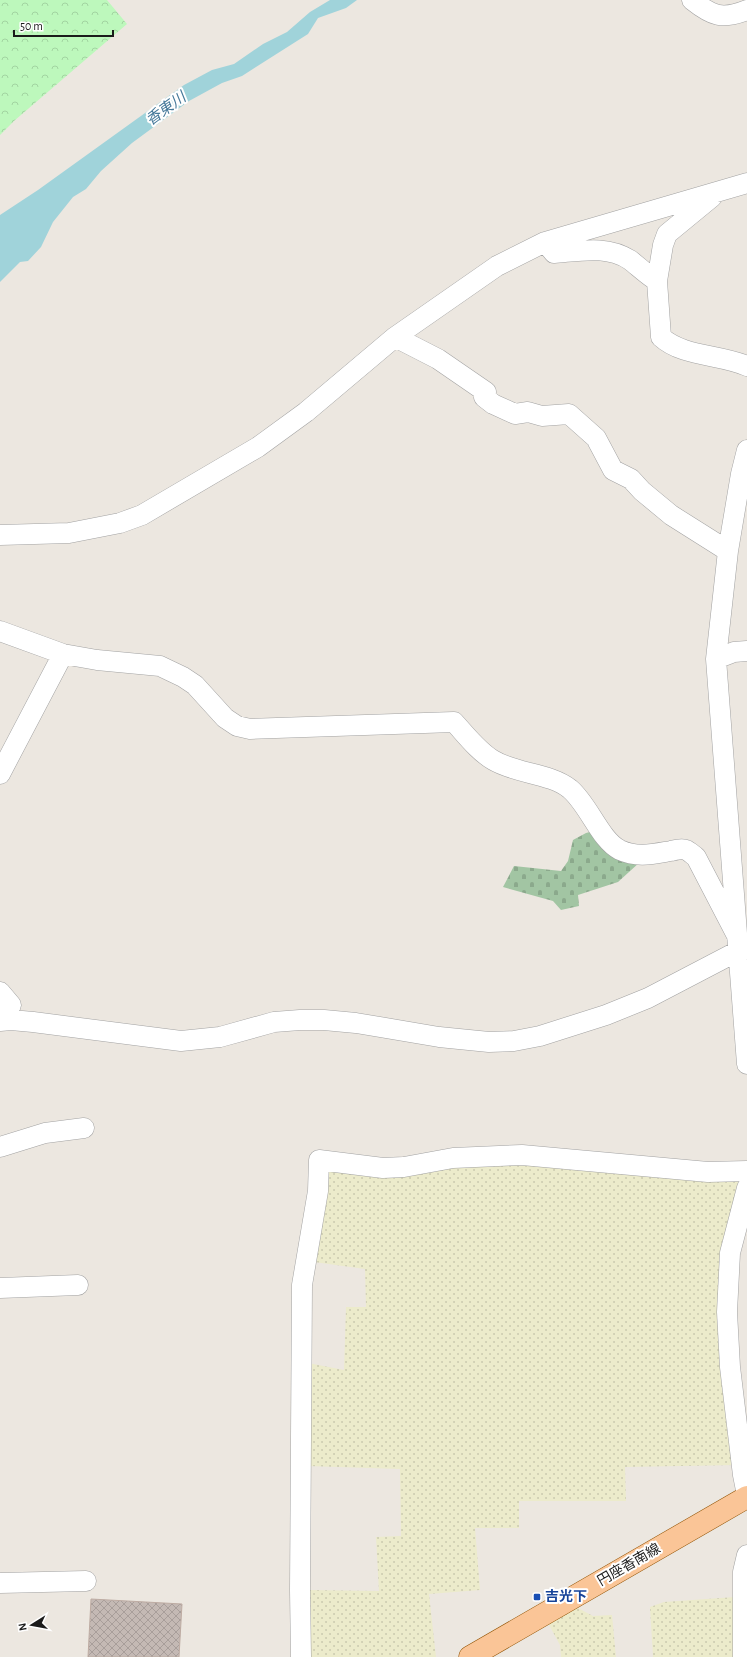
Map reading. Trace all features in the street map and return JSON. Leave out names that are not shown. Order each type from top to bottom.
[{"type":"main road","name":"円座香南線","points":[[470,1657],[747,1496]]},
{"type":"street","points":[[699,6],[721,17],[741,13]]},
{"type":"street","points":[[0,535],[69,533],[120,523],[142,515],[258,447],[306,412],[395,336],[497,266],[545,242],[747,183]]},
{"type":"street","points":[[718,192],[667,234],[663,245],[657,281],[661,337],[669,344],[684,350],[738,362],[747,366]]},
{"type":"street","points":[[545,242],[554,253],[602,250],[615,253],[630,260],[643,272],[657,281]]},
{"type":"street","points":[[395,336],[438,359],[486,392],[484,397],[493,404],[515,414],[528,412],[542,416],[569,414],[596,438],[613,470],[631,479],[642,491],[671,515],[728,551]]},
{"type":"street","points":[[747,450],[740,474],[728,551],[716,659],[740,944],[747,1064]]},
{"type":"street","points":[[0,631],[63,654],[97,660],[160,666],[183,677],[195,685],[225,718],[237,726],[250,729],[454,722],[480,750],[493,760],[508,767],[557,782],[568,788],[580,798],[607,838],[619,849],[643,856],[674,850],[686,850],[696,857],[740,944]]},
{"type":"street","points":[[716,659],[734,652],[747,652]]},
{"type":"street","points":[[0,774],[63,654]]},
{"type":"street","points":[[0,1021],[11,1020],[34,1022],[181,1041],[220,1036],[274,1022],[324,1020],[356,1023],[439,1037],[489,1042],[514,1041],[540,1036],[606,1015],[648,998],[740,944]]},
{"type":"street","points":[[0,992],[11,1005],[0,1014]]},
{"type":"street","points":[[0,1147],[45,1133],[84,1128]]},
{"type":"street","points":[[301,1657],[302,1285],[318,1191],[319,1160],[383,1168],[404,1167],[453,1158],[522,1155],[708,1172],[747,1171]]},
{"type":"street","points":[[747,1188],[730,1253],[727,1312],[730,1367],[743,1475],[747,1496]]},
{"type":"street","points":[[0,1288],[78,1285]]},
{"type":"street","points":[[743,1657],[745,1595],[743,1572],[747,1555]]},
{"type":"street","points":[[0,1583],[86,1581]]},
{"type":"green space","points":[[0,0],[107,0],[127,24],[14,121],[0,135]]},
{"type":"green space","points":[[597,830],[640,862],[618,882],[578,895],[579,906],[561,910],[553,901],[503,887],[514,866],[561,871],[568,861],[573,840],[586,833]]},
{"type":"green space","points":[[523,1162],[741,1179],[725,1247],[738,1465],[625,1467],[626,1501],[519,1501],[519,1528],[475,1528],[480,1590],[429,1594],[436,1657],[309,1657],[307,1590],[379,1591],[376,1537],[401,1536],[400,1469],[307,1466],[308,1363],[344,1370],[346,1307],[366,1307],[365,1269],[314,1262],[325,1169]]},
{"type":"green space","points":[[735,1597],[736,1657],[653,1657],[650,1607],[664,1602]]},
{"type":"green space","points":[[576,1607],[593,1616],[612,1615],[616,1657],[561,1657],[560,1645],[548,1623]]},
{"type":"water","name":"香東川","points":[[330,0],[357,0],[346,8],[318,18],[308,34],[242,76],[222,83],[189,101],[132,143],[101,171],[86,189],[73,197],[53,222],[41,247],[28,261],[20,262],[0,282],[0,215],[38,190],[184,85],[212,70],[234,64],[263,44],[287,32],[310,12]]},
{"type":"building","points":[[91,1599],[182,1604],[179,1657],[88,1657]]},
{"type":"place","name":"吉光下","points":[[537,1597]]}]
